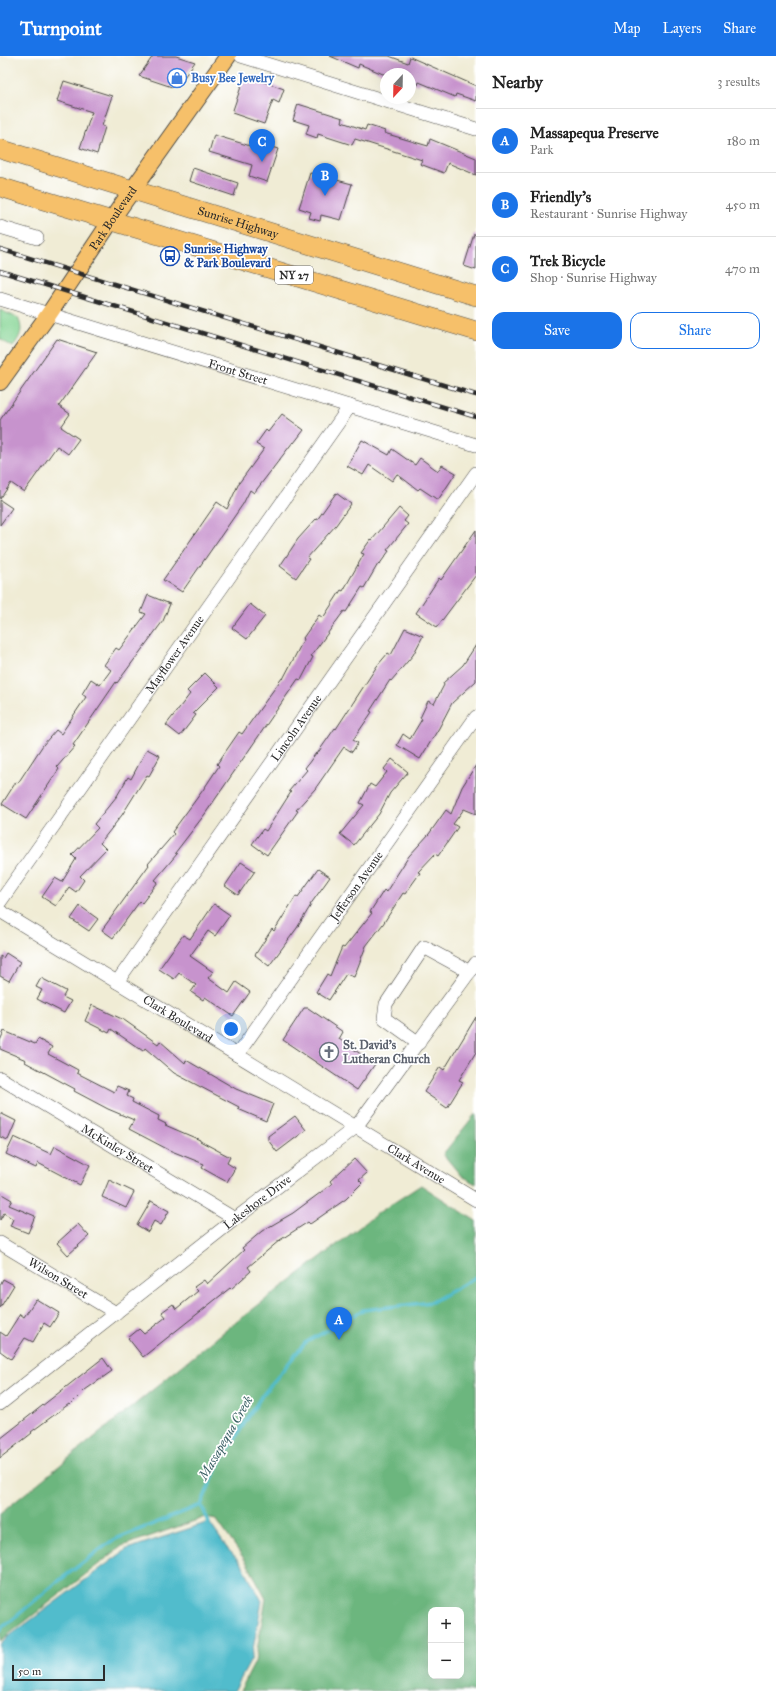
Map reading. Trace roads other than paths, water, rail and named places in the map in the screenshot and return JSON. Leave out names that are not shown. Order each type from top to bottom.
[{"type":"highway","name":"Sunrise Highway","points":[[0,149],[476,296]]},
{"type":"highway","name":"NY 27","points":[[0,186],[476,331]]},
{"type":"main road","name":"Park Boulevard","points":[[0,382],[228,56]]},
{"type":"street","points":[[241,56],[476,129]]},
{"type":"street","points":[[0,227],[38,238]]},
{"type":"street","name":"Front Street","points":[[0,299],[476,445]]},
{"type":"street","name":"Mayflower Avenue","points":[[0,902],[350,406]]},
{"type":"street","name":"Lincoln Avenue","points":[[117,982],[476,473]]},
{"type":"street","name":"Jefferson Avenue","points":[[237,1055],[476,717]]},
{"type":"street","name":"Clark Boulevard","points":[[0,911],[356,1127]]},
{"type":"street","points":[[419,1043],[384,1018],[386,1004],[424,946],[473,968]]},
{"type":"street","name":"Lakeshore Drive","points":[[0,1404],[235,1219],[356,1127],[473,968]]},
{"type":"street","name":"McKinley Street","points":[[0,1078],[235,1219]]},
{"type":"street","name":"Clark Avenue","points":[[356,1127],[476,1200]]},
{"type":"street","name":"Wilson Street","points":[[0,1243],[116,1313]]},
{"type":"water","points":[[209,1522],[227,1548],[242,1564],[262,1601],[251,1660],[234,1691],[0,1691],[0,1645],[8,1637],[127,1549]]},
{"type":"waterway","name":"Massapequa Creek","points":[[0,1630],[56,1583],[113,1540],[201,1505],[217,1467],[261,1397],[305,1343],[363,1310],[432,1302],[476,1277]]},
{"type":"waterway","points":[[201,1505],[209,1522],[207,1525]]},
{"type":"railway","points":[[0,249],[476,395]]},
{"type":"railway","points":[[0,271],[476,417]]},
{"type":"place","name":"Busy Bee Jewelry","points":[[177,78]]},
{"type":"place","name":"Trek Bicycle","points":[[262,162]]},
{"type":"place","name":"Friendly's","points":[[325,196]]},
{"type":"place","name":"Sunrise Highway & Park Boulevard","points":[[170,256]]},
{"type":"place","name":"St. David's Lutheran Church","points":[[329,1052]]},
{"type":"place","name":"Massapequa Preserve","points":[[339,1340]]}]
